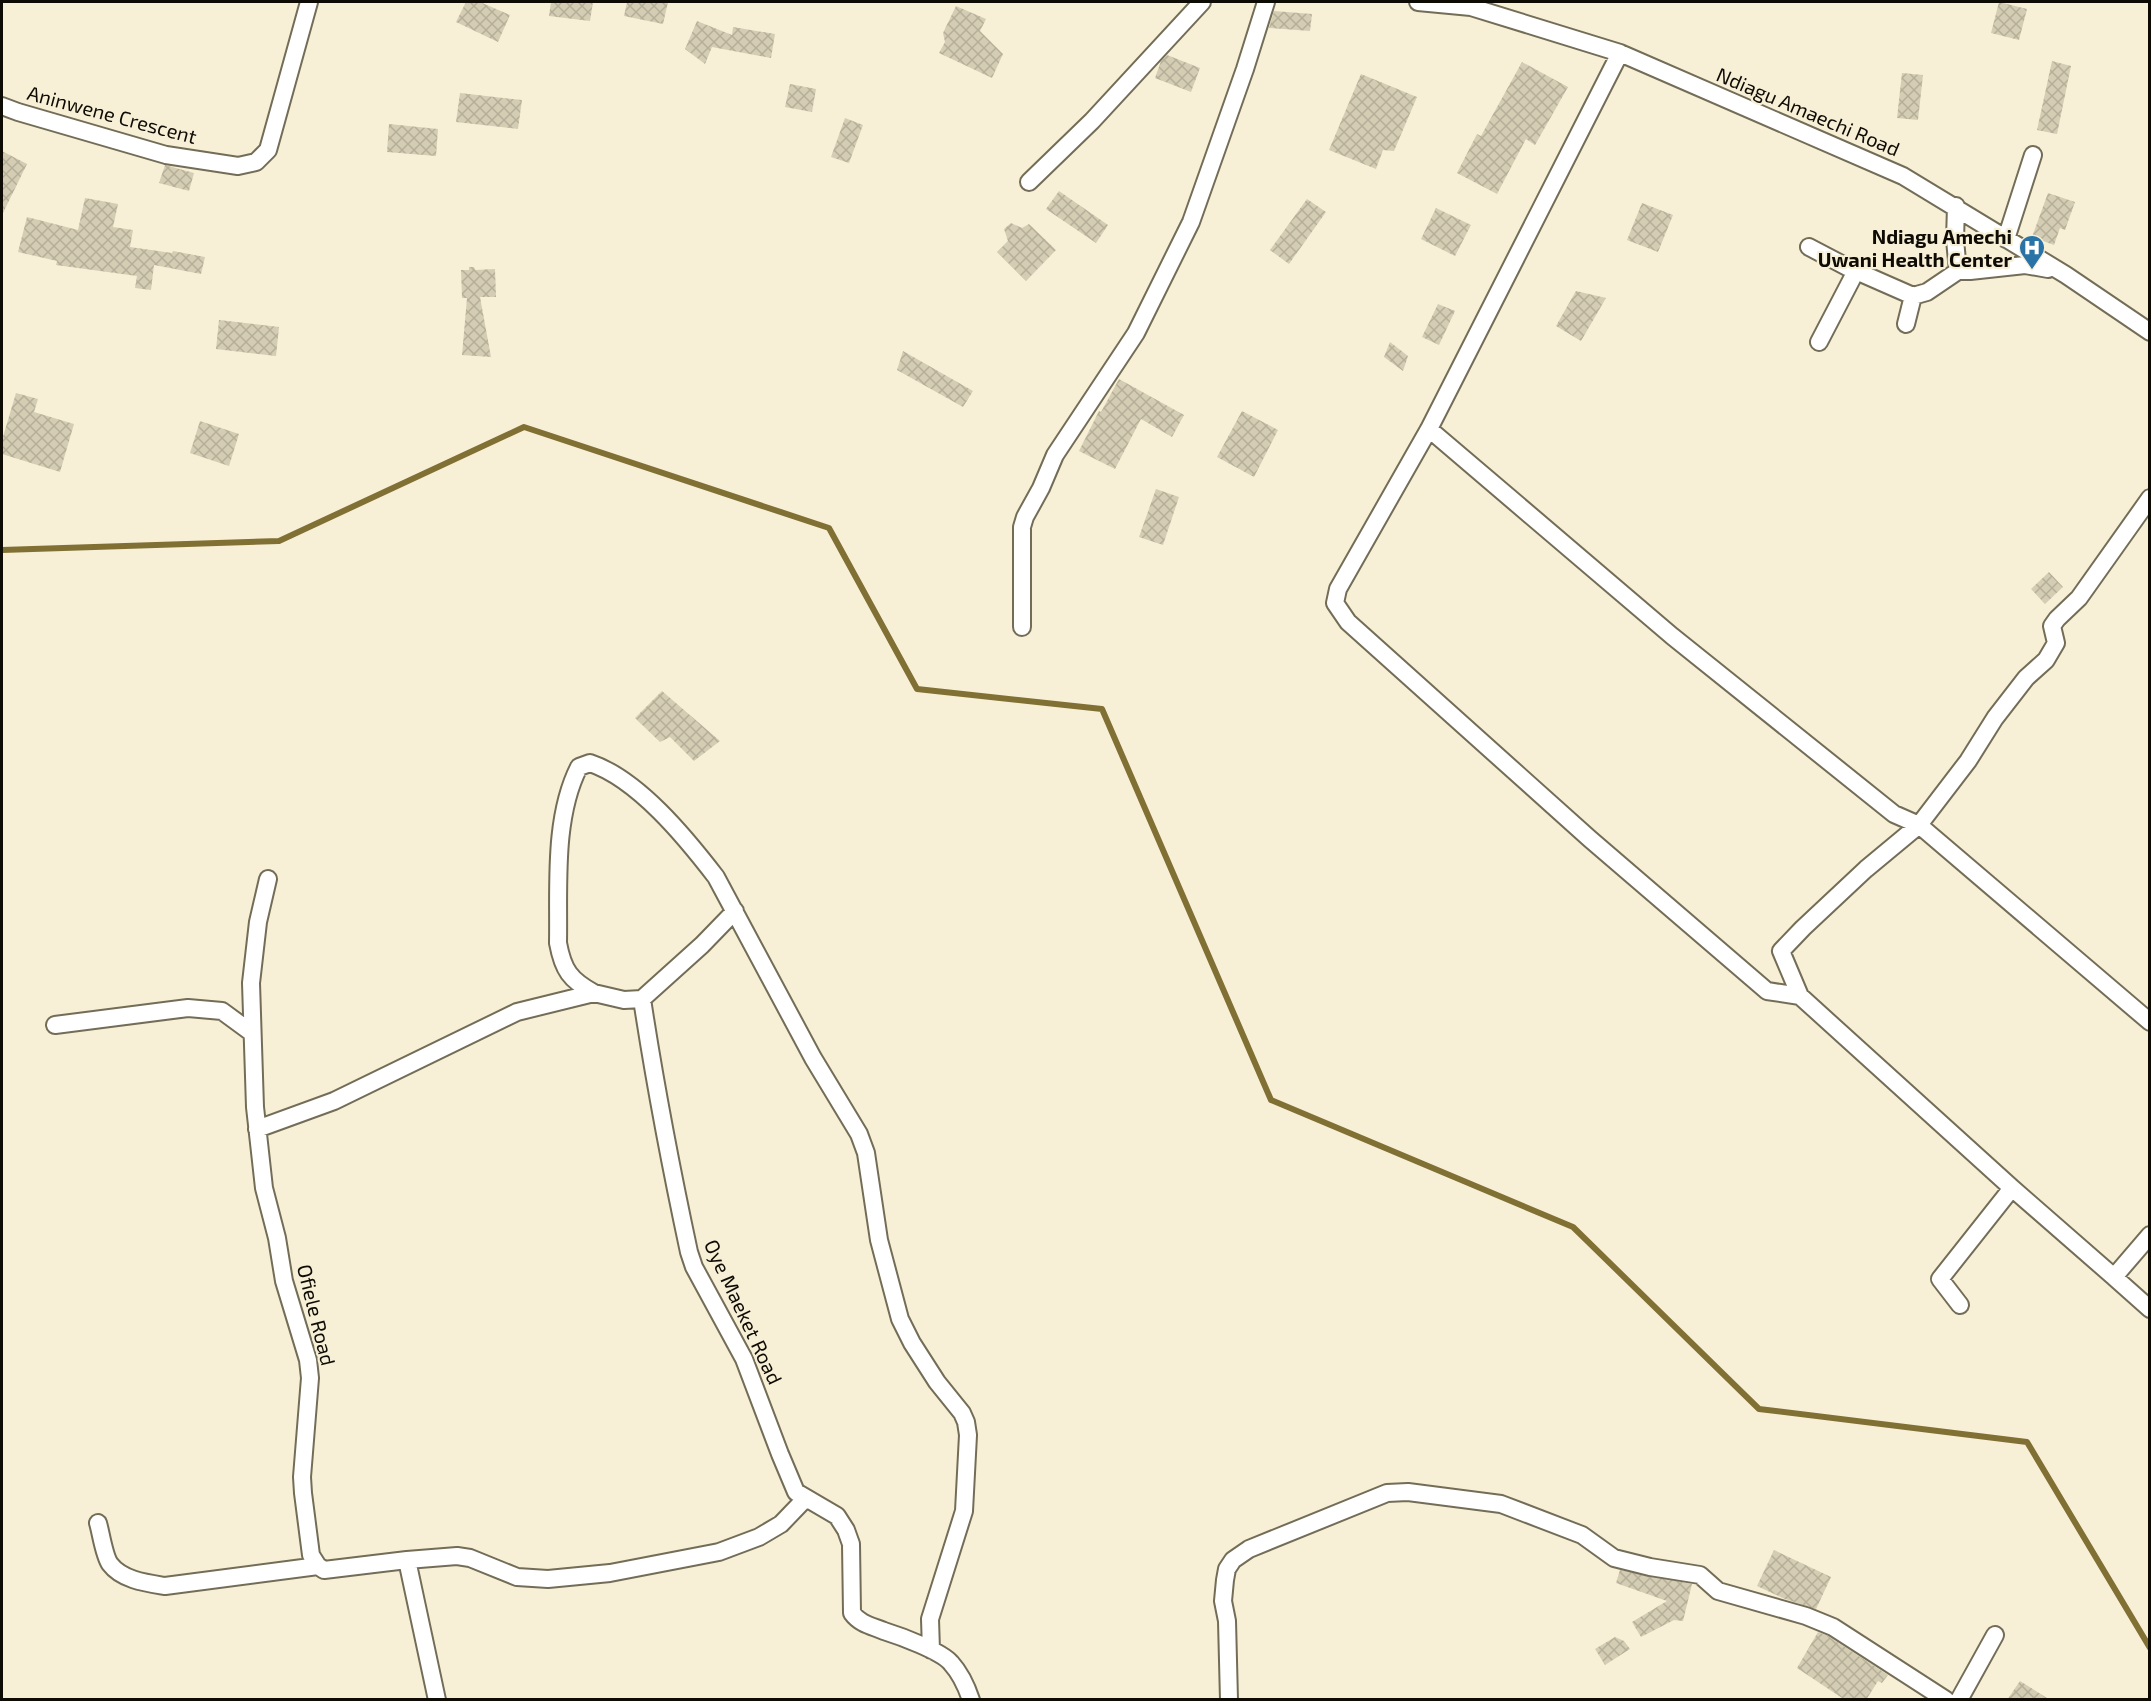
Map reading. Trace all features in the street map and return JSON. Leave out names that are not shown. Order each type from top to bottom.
[{"type":"street","name":"Aninwene Crescent","points":[[2,105],[18,112],[166,155],[238,166],[256,162],[268,150],[309,2]]},
{"type":"street","points":[[1029,183],[1092,122],[1202,2]]},
{"type":"street","points":[[1022,627],[1022,527],[1025,517],[1055,455],[1136,333],[1191,222],[1266,2]]},
{"type":"street","name":"Ndiagu Amaechi Road","points":[[1418,2],[1471,7],[1620,53],[1903,176],[1956,206],[2066,275],[2150,333]]},
{"type":"street","points":[[1620,53],[1429,429],[1338,589],[1335,603],[1348,622],[1451,715],[1590,839],[1767,991],[1800,996]]},
{"type":"street","points":[[2006,239],[2033,155]]},
{"type":"street","points":[[1956,206],[1955,240],[1958,271]]},
{"type":"street","points":[[1809,247],[1913,296],[1927,292],[1958,271],[2025,265],[2066,275]]},
{"type":"street","points":[[1819,342],[1856,271]]},
{"type":"street","points":[[1906,324],[1913,296]]},
{"type":"street","points":[[1429,429],[1690,650],[1894,814],[1919,825],[2150,1022]]},
{"type":"street","points":[[2150,498],[2079,598],[2057,618],[2052,626],[2056,643],[2046,660],[2026,678],[1995,718],[1968,761],[1919,825],[1866,869],[1781,951],[1800,996],[2150,1309]]},
{"type":"street","points":[[735,911],[702,945],[642,999],[624,1000],[594,993],[579,985],[568,974],[561,961],[558,943],[562,822],[567,797],[579,766],[585,763],[599,766],[638,790],[699,854],[735,911],[813,1058],[860,1134],[867,1153],[879,1240],[900,1318],[912,1343],[937,1382],[962,1413],[968,1435],[964,1511],[930,1619],[931,1650]]},
{"type":"street","name":"Ofiele Road","points":[[268,879],[258,922],[251,983],[257,1129],[264,1188],[277,1238],[284,1281],[309,1369],[302,1477],[309,1545],[313,1560],[318,1566]]},
{"type":"street","points":[[257,1129],[334,1101],[517,1012],[594,993]]},
{"type":"street","name":"Oye Maeket Road","points":[[642,999],[667,1147],[692,1260],[744,1359],[796,1492],[837,1516],[846,1530],[851,1544],[852,1613],[857,1620],[950,1660],[965,1681],[971,1700]]},
{"type":"street","points":[[55,1025],[188,1008],[222,1011],[252,1033]]},
{"type":"street","points":[[1960,1305],[1940,1279],[2012,1188]]},
{"type":"street","points":[[2114,1277],[2150,1235]]},
{"type":"street","points":[[1229,1700],[1227,1621],[1223,1601],[1227,1569],[1233,1560],[1248,1549],[1387,1493],[1408,1492],[1501,1504],[1582,1535],[1614,1558],[1650,1568],[1700,1575],[1718,1592],[1806,1616],[1833,1627],[1946,1700]]},
{"type":"street","points":[[98,1523],[108,1562],[122,1574],[144,1583],[165,1586],[318,1566],[324,1570],[334,1570],[457,1556],[470,1558],[517,1577],[548,1579],[610,1573],[719,1552],[759,1537],[781,1524],[805,1499]]},
{"type":"street","points":[[407,1560],[437,1700]]},
{"type":"street","points":[[1959,1700],[1995,1635]]},
{"type":"building","points":[[466,2],[480,2],[510,15],[498,42],[456,22]]},
{"type":"building","points":[[551,2],[593,2],[590,21],[549,16]]},
{"type":"building","points":[[627,2],[668,2],[663,24],[624,16]]},
{"type":"building","points":[[1999,2],[2027,9],[2019,40],[1991,33]]},
{"type":"building","points":[[956,6],[986,19],[980,31],[1003,54],[992,78],[939,53],[945,42],[943,33]]},
{"type":"building","points":[[1274,11],[1312,14],[1310,31],[1269,28]]},
{"type":"building","points":[[697,21],[732,35],[733,27],[775,34],[771,58],[712,47],[705,64],[685,49]]},
{"type":"building","points":[[1167,55],[1200,68],[1191,92],[1155,78],[1161,61]]},
{"type":"building","points":[[2052,61],[2071,66],[2057,134],[2037,130]]},
{"type":"building","points":[[1522,62],[1568,87],[1535,145],[1526,139],[1497,194],[1457,173],[1477,134],[1481,136]]},
{"type":"building","points":[[1902,73],[1923,75],[1918,120],[1897,118]]},
{"type":"building","points":[[1361,74],[1417,97],[1394,151],[1383,150],[1376,169],[1329,150]]},
{"type":"building","points":[[790,84],[816,89],[812,112],[785,107]]},
{"type":"building","points":[[460,93],[522,100],[518,129],[456,122]]},
{"type":"building","points":[[845,118],[863,125],[849,163],[831,157]]},
{"type":"building","points":[[389,124],[438,129],[436,156],[387,152]]},
{"type":"building","points":[[2,151],[27,164],[2,215]]},
{"type":"building","points":[[165,165],[194,173],[189,191],[159,183]]},
{"type":"building","points":[[1059,191],[1108,225],[1096,243],[1046,209]]},
{"type":"building","points":[[2048,193],[2075,202],[2065,230],[2060,228],[2054,245],[2032,237]]},
{"type":"building","points":[[85,198],[118,204],[113,227],[133,230],[130,247],[205,257],[201,274],[154,265],[151,290],[135,288],[137,276],[56,265],[57,261],[18,252],[27,217],[78,230]]},
{"type":"building","points":[[1307,199],[1326,212],[1289,264],[1270,250]]},
{"type":"building","points":[[1642,203],[1673,215],[1658,252],[1627,240]]},
{"type":"building","points":[[1436,208],[1471,225],[1455,256],[1421,239]]},
{"type":"building","points":[[1011,223],[1022,228],[1029,224],[1056,250],[1026,281],[997,252],[1008,241],[1004,229]]},
{"type":"building","points":[[469,267],[474,267],[475,270],[495,269],[496,297],[480,297],[491,357],[462,355],[467,298],[462,298],[461,270],[469,270]]},
{"type":"building","points":[[1576,291],[1606,298],[1581,341],[1556,326]]},
{"type":"building","points":[[1438,304],[1455,311],[1439,345],[1422,337]]},
{"type":"building","points":[[219,320],[279,327],[276,356],[216,349]]},
{"type":"building","points":[[1390,342],[1408,356],[1403,371],[1384,357]]},
{"type":"building","points":[[903,351],[973,391],[963,407],[897,370]]},
{"type":"building","points":[[1119,379],[1184,415],[1172,437],[1141,419],[1115,469],[1079,451],[1099,411],[1101,412]]},
{"type":"building","points":[[16,393],[38,399],[34,412],[74,424],[60,472],[2,454],[2,440]]},
{"type":"building","points":[[1242,411],[1278,430],[1254,477],[1217,457]]},
{"type":"building","points":[[200,421],[239,434],[229,466],[190,453]]},
{"type":"building","points":[[1156,489],[1179,497],[1163,545],[1139,537]]},
{"type":"building","points":[[2049,572],[2063,587],[2045,604],[2031,589]]},
{"type":"building","points":[[662,691],[720,741],[694,761],[670,737],[660,742],[635,718]]},
{"type":"building","points":[[1774,1550],[1831,1577],[1816,1609],[1785,1599],[1757,1586]]},
{"type":"building","points":[[1620,1570],[1692,1584],[1683,1621],[1674,1620],[1641,1637],[1632,1622],[1667,1601],[1616,1583]]},
{"type":"building","points":[[1818,1632],[1828,1636],[1888,1675],[1882,1683],[1878,1681],[1866,1700],[1845,1700],[1797,1668]]},
{"type":"building","points":[[1615,1637],[1624,1641],[1630,1649],[1605,1665],[1595,1649]]},
{"type":"building","points":[[2020,1681],[2050,1700],[2007,1700]]},
{"type":"waterway","points":[[2,550],[279,541],[524,427],[829,528],[917,689],[1102,709],[1271,1100],[1573,1227],[1759,1409],[2027,1442],[2150,1648]]},
{"type":"place","name":"Ndiagu Amechi Uwani Health Center","points":[[2032,271]]}]
